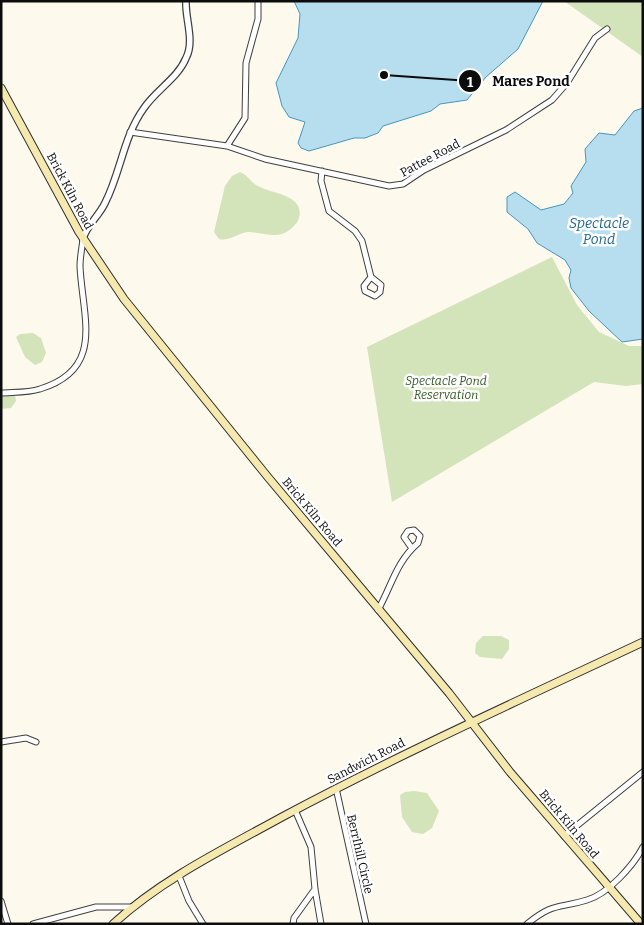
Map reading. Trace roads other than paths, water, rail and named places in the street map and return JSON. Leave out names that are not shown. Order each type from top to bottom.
[{"type":"main road","name":"Brick Kiln Road","points":[[1,88],[83,239],[140,320],[378,610],[449,692],[564,836],[641,924]]},
{"type":"main road","name":"Sandwich Road","points":[[113,924],[131,907],[179,876],[336,788],[471,721],[643,642]]},
{"type":"street","points":[[1,393],[37,390],[53,384],[71,371],[81,358],[87,329],[80,266],[85,232],[105,203],[130,132],[145,107],[186,59],[189,42],[186,1]]},
{"type":"street","points":[[227,146],[245,118],[246,63],[258,19],[258,1]]},
{"type":"street","name":"Pattee Road","points":[[130,132],[227,146],[265,160],[389,186],[404,184],[424,170],[511,127],[552,100],[567,83],[595,38],[607,29]]},
{"type":"street","points":[[322,171],[321,181],[329,212],[355,231],[362,241],[371,277]]},
{"type":"street","points":[[378,610],[398,565],[411,547]]},
{"type":"street","points":[[1,742],[26,738],[36,742]]},
{"type":"street","points":[[564,836],[643,772]]},
{"type":"street","name":"BerrIhill Circle","points":[[336,788],[366,924]]},
{"type":"street","points":[[295,810],[311,847],[314,889],[321,924]]},
{"type":"street","points":[[527,924],[542,911],[554,906],[589,900],[633,865],[643,847]]},
{"type":"street","points":[[179,876],[189,901],[203,924]]},
{"type":"street","points":[[294,924],[294,918],[314,889]]},
{"type":"street","points":[[1,901],[8,924]]},
{"type":"street","points":[[33,924],[96,907],[131,907]]},
{"type":"water","points":[[294,1],[543,1],[518,49],[486,77],[467,100],[440,104],[431,111],[383,126],[378,133],[365,138],[354,138],[309,151],[301,148],[298,143],[305,122],[289,117],[282,106],[276,83],[298,38],[300,14]]},
{"type":"water","name":"Spectacle Pond","points":[[643,108],[643,339],[622,342],[589,311],[571,288],[569,278],[571,270],[565,260],[537,243],[528,229],[507,212],[507,197],[515,192],[541,210],[564,204],[573,193],[571,186],[586,162],[585,149],[599,133],[615,135],[634,111]]},
{"type":"place","name":"Mares Pond","points":[[384,75]]},
{"type":"park label","name":"Spectacle Pond Reservation","points":[[446,388]]}]
